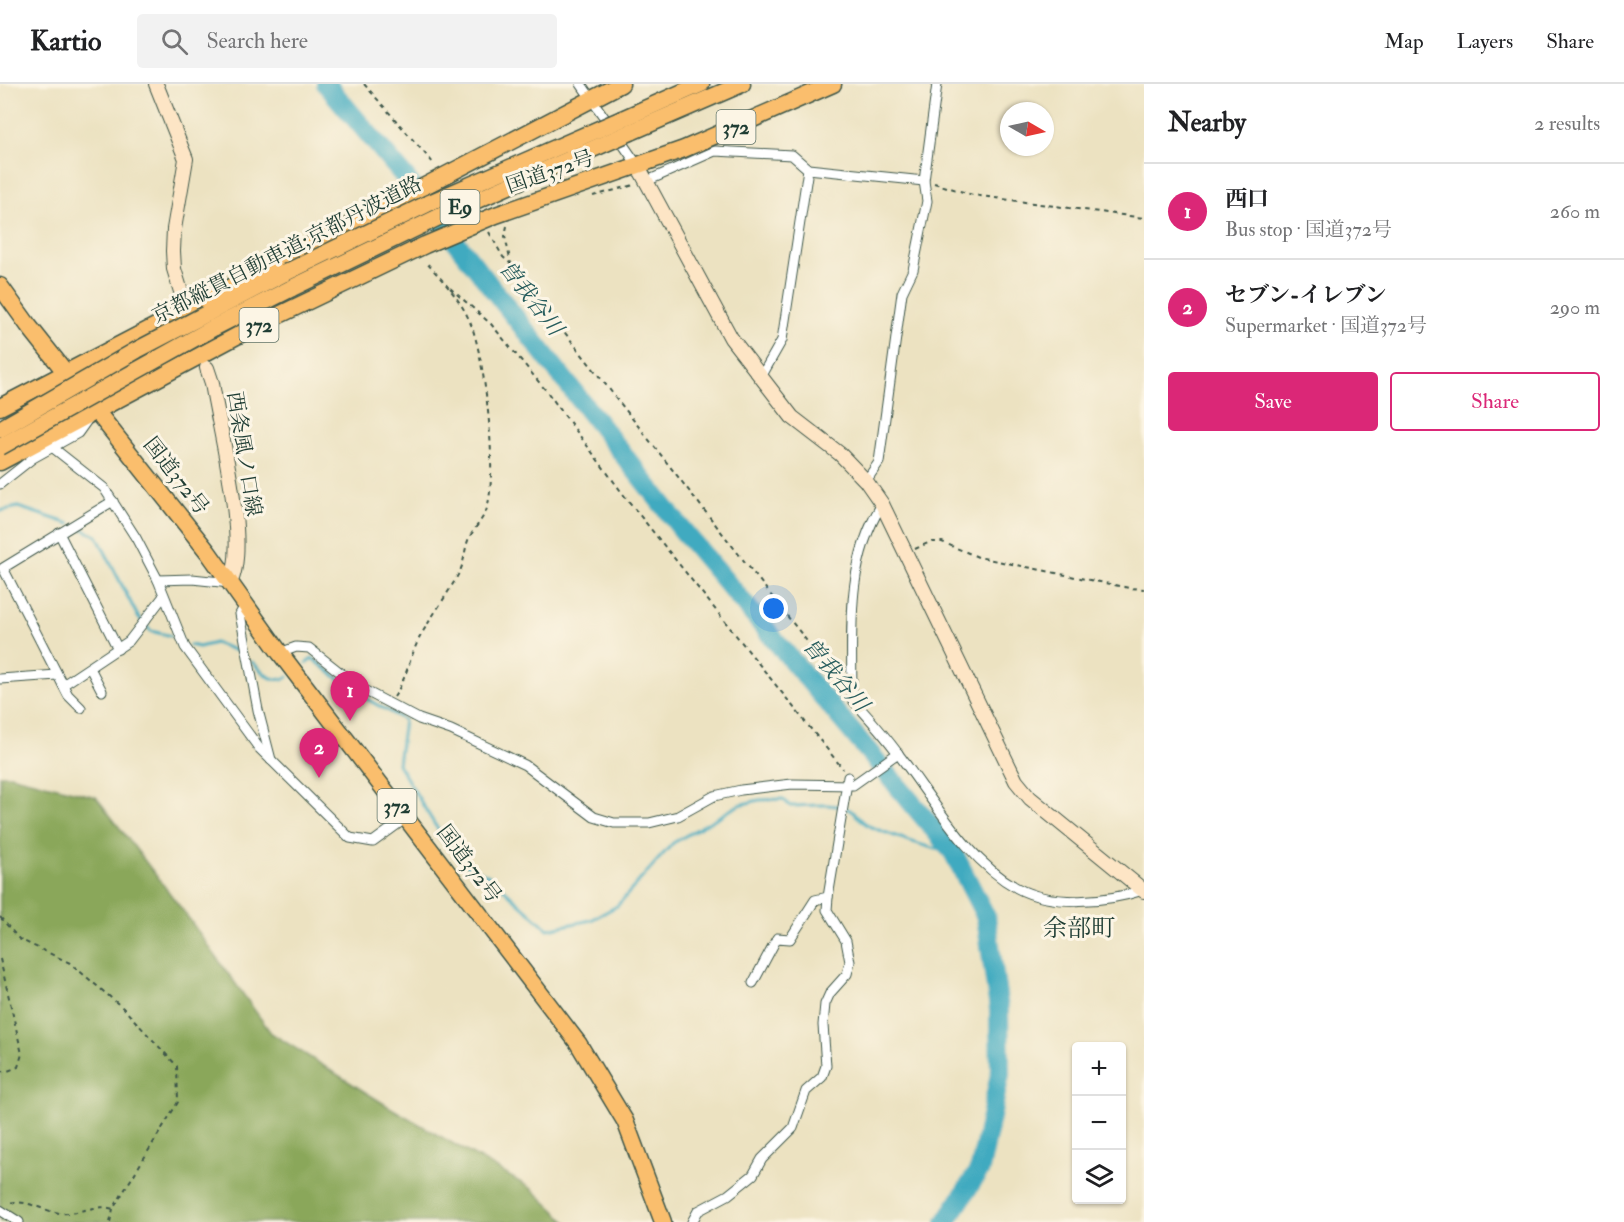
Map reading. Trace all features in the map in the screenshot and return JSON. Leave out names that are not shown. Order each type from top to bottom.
[{"type":"highway","name":"国道372号","points":[[621,84],[67,372],[246,604],[280,653],[578,1043],[604,1082],[625,1121],[663,1222]]},
{"type":"highway","name":"京都縦貫自動車道;京都丹波道路","points":[[627,125],[701,84]]},
{"type":"highway","name":"京都縦貫自動車道;京都丹波道路","points":[[0,447],[209,321],[289,281],[427,204],[627,125],[742,84]]},
{"type":"highway","name":"国道372号","points":[[95,410],[248,330],[420,248],[475,224],[502,219],[583,191],[833,84]]},
{"type":"highway","points":[[0,286],[28,326],[67,372],[0,407]]},
{"type":"highway","name":"京都縦貫自動車道;京都丹波道路","points":[[0,429],[136,350],[209,321]]},
{"type":"highway","points":[[0,462],[95,410]]},
{"type":"street","points":[[156,84],[186,159],[174,229],[174,269],[182,295]]},
{"type":"street","points":[[581,84],[647,181],[731,338],[792,417],[840,454],[866,481],[882,504],[1016,782],[1030,798],[1144,890]]},
{"type":"street","points":[[866,481],[879,462],[903,293],[913,270],[927,201],[924,181],[937,84]]},
{"type":"street","points":[[647,181],[715,151],[792,155],[808,169],[924,181]]},
{"type":"street","points":[[761,377],[782,340],[808,169]]},
{"type":"street","points":[[189,316],[199,345]]},
{"type":"street","name":"西条風ノ口線","points":[[207,368],[232,486],[235,562],[230,583]]},
{"type":"street","points":[[0,484],[33,458],[78,433],[95,410]]},
{"type":"street","points":[[52,447],[94,477],[113,501],[158,580],[185,647],[271,760],[350,838],[373,842],[406,818]]},
{"type":"street","points":[[81,708],[63,686],[3,568],[113,501]]},
{"type":"street","points":[[882,504],[855,574],[852,593],[852,699],[964,842],[993,871],[1018,889],[1050,899],[1098,899],[1144,890]]},
{"type":"street","points":[[59,533],[118,649]]},
{"type":"street","points":[[158,580],[192,579],[230,583]]},
{"type":"street","points":[[63,686],[129,641],[163,597]]},
{"type":"street","points":[[246,604],[240,614],[258,710],[271,760]]},
{"type":"street","points":[[280,653],[296,647],[309,648],[343,676],[389,703],[519,761],[594,817],[607,823],[635,824],[664,821],[714,796],[741,790],[792,784],[848,786],[860,783],[896,756]]},
{"type":"street","points":[[90,668],[102,691]]},
{"type":"street","points":[[0,679],[57,675]]},
{"type":"street","points":[[692,1222],[698,1211],[728,1195],[753,1175],[762,1159],[793,1128],[806,1091],[822,1077],[826,1066],[823,1025],[825,1004],[830,993],[847,974],[850,962],[846,941],[827,910],[848,786]]},
{"type":"street","points":[[753,983],[777,938],[790,939],[815,900],[828,897]]},
{"type":"street","points":[[0,1210],[19,1222]]},
{"type":"path","points":[[364,84],[443,178]]},
{"type":"path","points":[[583,191],[647,181]]},
{"type":"path","points":[[924,181],[973,195],[1144,218]]},
{"type":"path","points":[[502,219],[511,264],[852,699]]},
{"type":"path","points":[[389,703],[404,683],[411,657],[422,635],[461,570],[468,541],[486,510],[490,489],[490,450],[478,345],[470,321],[450,288],[420,248]]},
{"type":"path","points":[[450,288],[491,324],[541,385],[848,786]]},
{"type":"path","points":[[907,553],[930,542],[942,542],[957,546],[978,557],[1144,589]]},
{"type":"path","points":[[0,917],[19,939],[70,963],[123,1008],[177,1066],[178,1102],[113,1209],[110,1222]]},
{"type":"path","points":[[0,960],[22,1054],[18,1067],[5,1072],[0,1070]]},
{"type":"path","points":[[0,1204],[16,1201],[59,1213],[104,1206],[113,1209]]},
{"type":"green space","points":[[0,775],[10,775],[96,797],[184,912],[271,1033],[386,1105],[532,1189],[567,1222],[0,1222]]},
{"type":"waterway","name":"曽我谷川","points":[[326,84],[404,176],[684,532],[953,852],[986,917],[999,1009],[1000,1074],[980,1169],[946,1222]]},
{"type":"waterway","points":[[0,511],[18,507],[70,524]]},
{"type":"waterway","points":[[76,526],[97,536],[138,617],[151,631],[171,636]]},
{"type":"waterway","points":[[190,645],[199,647],[215,643],[242,653]]},
{"type":"waterway","points":[[307,663],[312,658],[358,694],[404,720],[398,764],[435,825],[467,865],[489,876],[548,929],[591,920],[617,906],[673,843],[739,805],[759,800],[783,799],[790,806],[841,807],[848,809],[871,827],[926,846],[953,852]]},
{"type":"waterway","points":[[252,662],[272,678],[288,677]]},
{"type":"place","name":"西口","points":[[350,721]]},
{"type":"place","name":"セブン-イレブン","points":[[319,778]]},
{"type":"district","name":"余部町","points":[[1079,928]]}]
